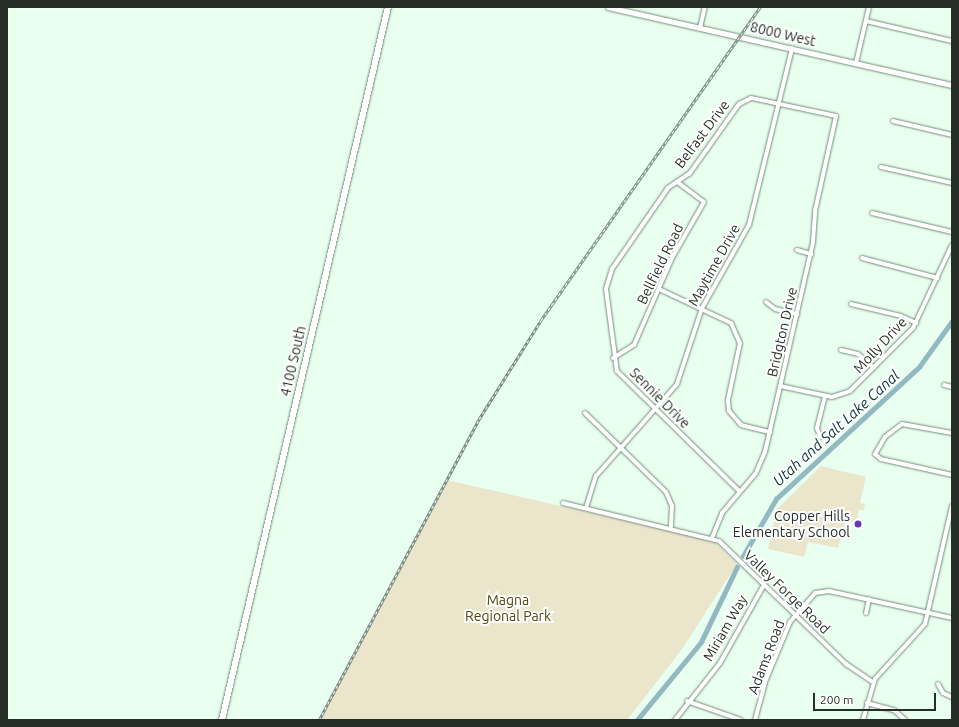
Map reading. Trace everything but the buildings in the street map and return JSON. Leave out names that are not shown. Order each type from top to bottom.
[{"type":"main road","name":"4100 South","points":[[222,720],[388,7]]},
{"type":"street","name":"8000 West","points":[[608,7],[792,48],[952,86]]},
{"type":"street","points":[[700,28],[705,7]]},
{"type":"street","points":[[856,63],[869,7]]},
{"type":"street","points":[[866,21],[952,41]]},
{"type":"street","name":"Maytime Drive","points":[[586,508],[596,476],[656,411],[683,372],[702,308],[749,225],[792,48]]},
{"type":"street","name":"Belfast Drive","points":[[608,276],[668,188],[690,173],[739,104],[751,98],[836,116]]},
{"type":"street","name":"Bridgton Drive","points":[[712,538],[722,513],[761,463],[770,432],[811,254],[815,211],[836,116]]},
{"type":"street","points":[[893,121],[952,135]]},
{"type":"street","points":[[881,167],[952,183]]},
{"type":"street","name":"Bellfield Road","points":[[613,358],[634,345],[659,289],[704,202],[677,182]]},
{"type":"street","points":[[872,213],[952,232]]},
{"type":"street","name":"Molly Drive","points":[[780,386],[825,396],[846,394],[874,368],[916,323],[952,245]]},
{"type":"street","points":[[797,250],[811,254]]},
{"type":"street","points":[[862,258],[937,278]]},
{"type":"street","name":"Sennie Drive","points":[[608,276],[606,289],[613,358],[621,375],[656,411],[740,491]]},
{"type":"street","points":[[659,289],[732,323],[739,336],[728,400],[729,411],[741,425],[770,432]]},
{"type":"street","points":[[766,302],[775,309],[797,314]]},
{"type":"street","points":[[851,304],[902,316],[916,323]]},
{"type":"street","points":[[841,350],[858,354],[874,368]]},
{"type":"street","points":[[944,385],[952,387]]},
{"type":"street","points":[[820,437],[818,428],[825,396]]},
{"type":"street","points":[[585,413],[666,492],[672,506],[671,528]]},
{"type":"street","points":[[952,433],[902,424],[886,437],[875,454],[881,458],[952,475]]},
{"type":"street","name":"Valley Forge Road","points":[[563,503],[712,538],[743,564],[846,664],[873,682]]},
{"type":"street","points":[[863,720],[873,682],[924,627],[952,506]]},
{"type":"street","name":"Miriam Way","points":[[675,720],[687,701],[720,663],[764,585]]},
{"type":"street","name":"Adams Road","points":[[755,720],[769,672],[795,614],[821,590],[869,599],[952,618]]},
{"type":"street","points":[[866,613],[869,599]]},
{"type":"street","points":[[938,684],[943,693],[952,697]]},
{"type":"street","points":[[687,701],[741,720]]},
{"type":"street","points":[[867,703],[894,710],[905,720]]},
{"type":"green space","points":[[821,466],[866,477],[860,503],[865,504],[864,510],[859,510],[856,523],[846,521],[838,548],[808,542],[804,557],[768,549],[777,509]]},
{"type":"green space","name":"Magna Regional Park","points":[[447,480],[713,541],[737,564],[680,652],[627,720],[320,720]]},
{"type":"waterway","name":"Utah and Salt Lake Canal","points":[[743,556],[776,499],[919,367],[952,321]]},
{"type":"waterway","name":"Utah and Salt Lake Canal","points":[[637,720],[701,642],[737,567]]},
{"type":"railway","points":[[319,720],[479,419],[541,320],[760,7]]},
{"type":"place","name":"Copper Hills Elementary School","points":[[858,524]]}]
